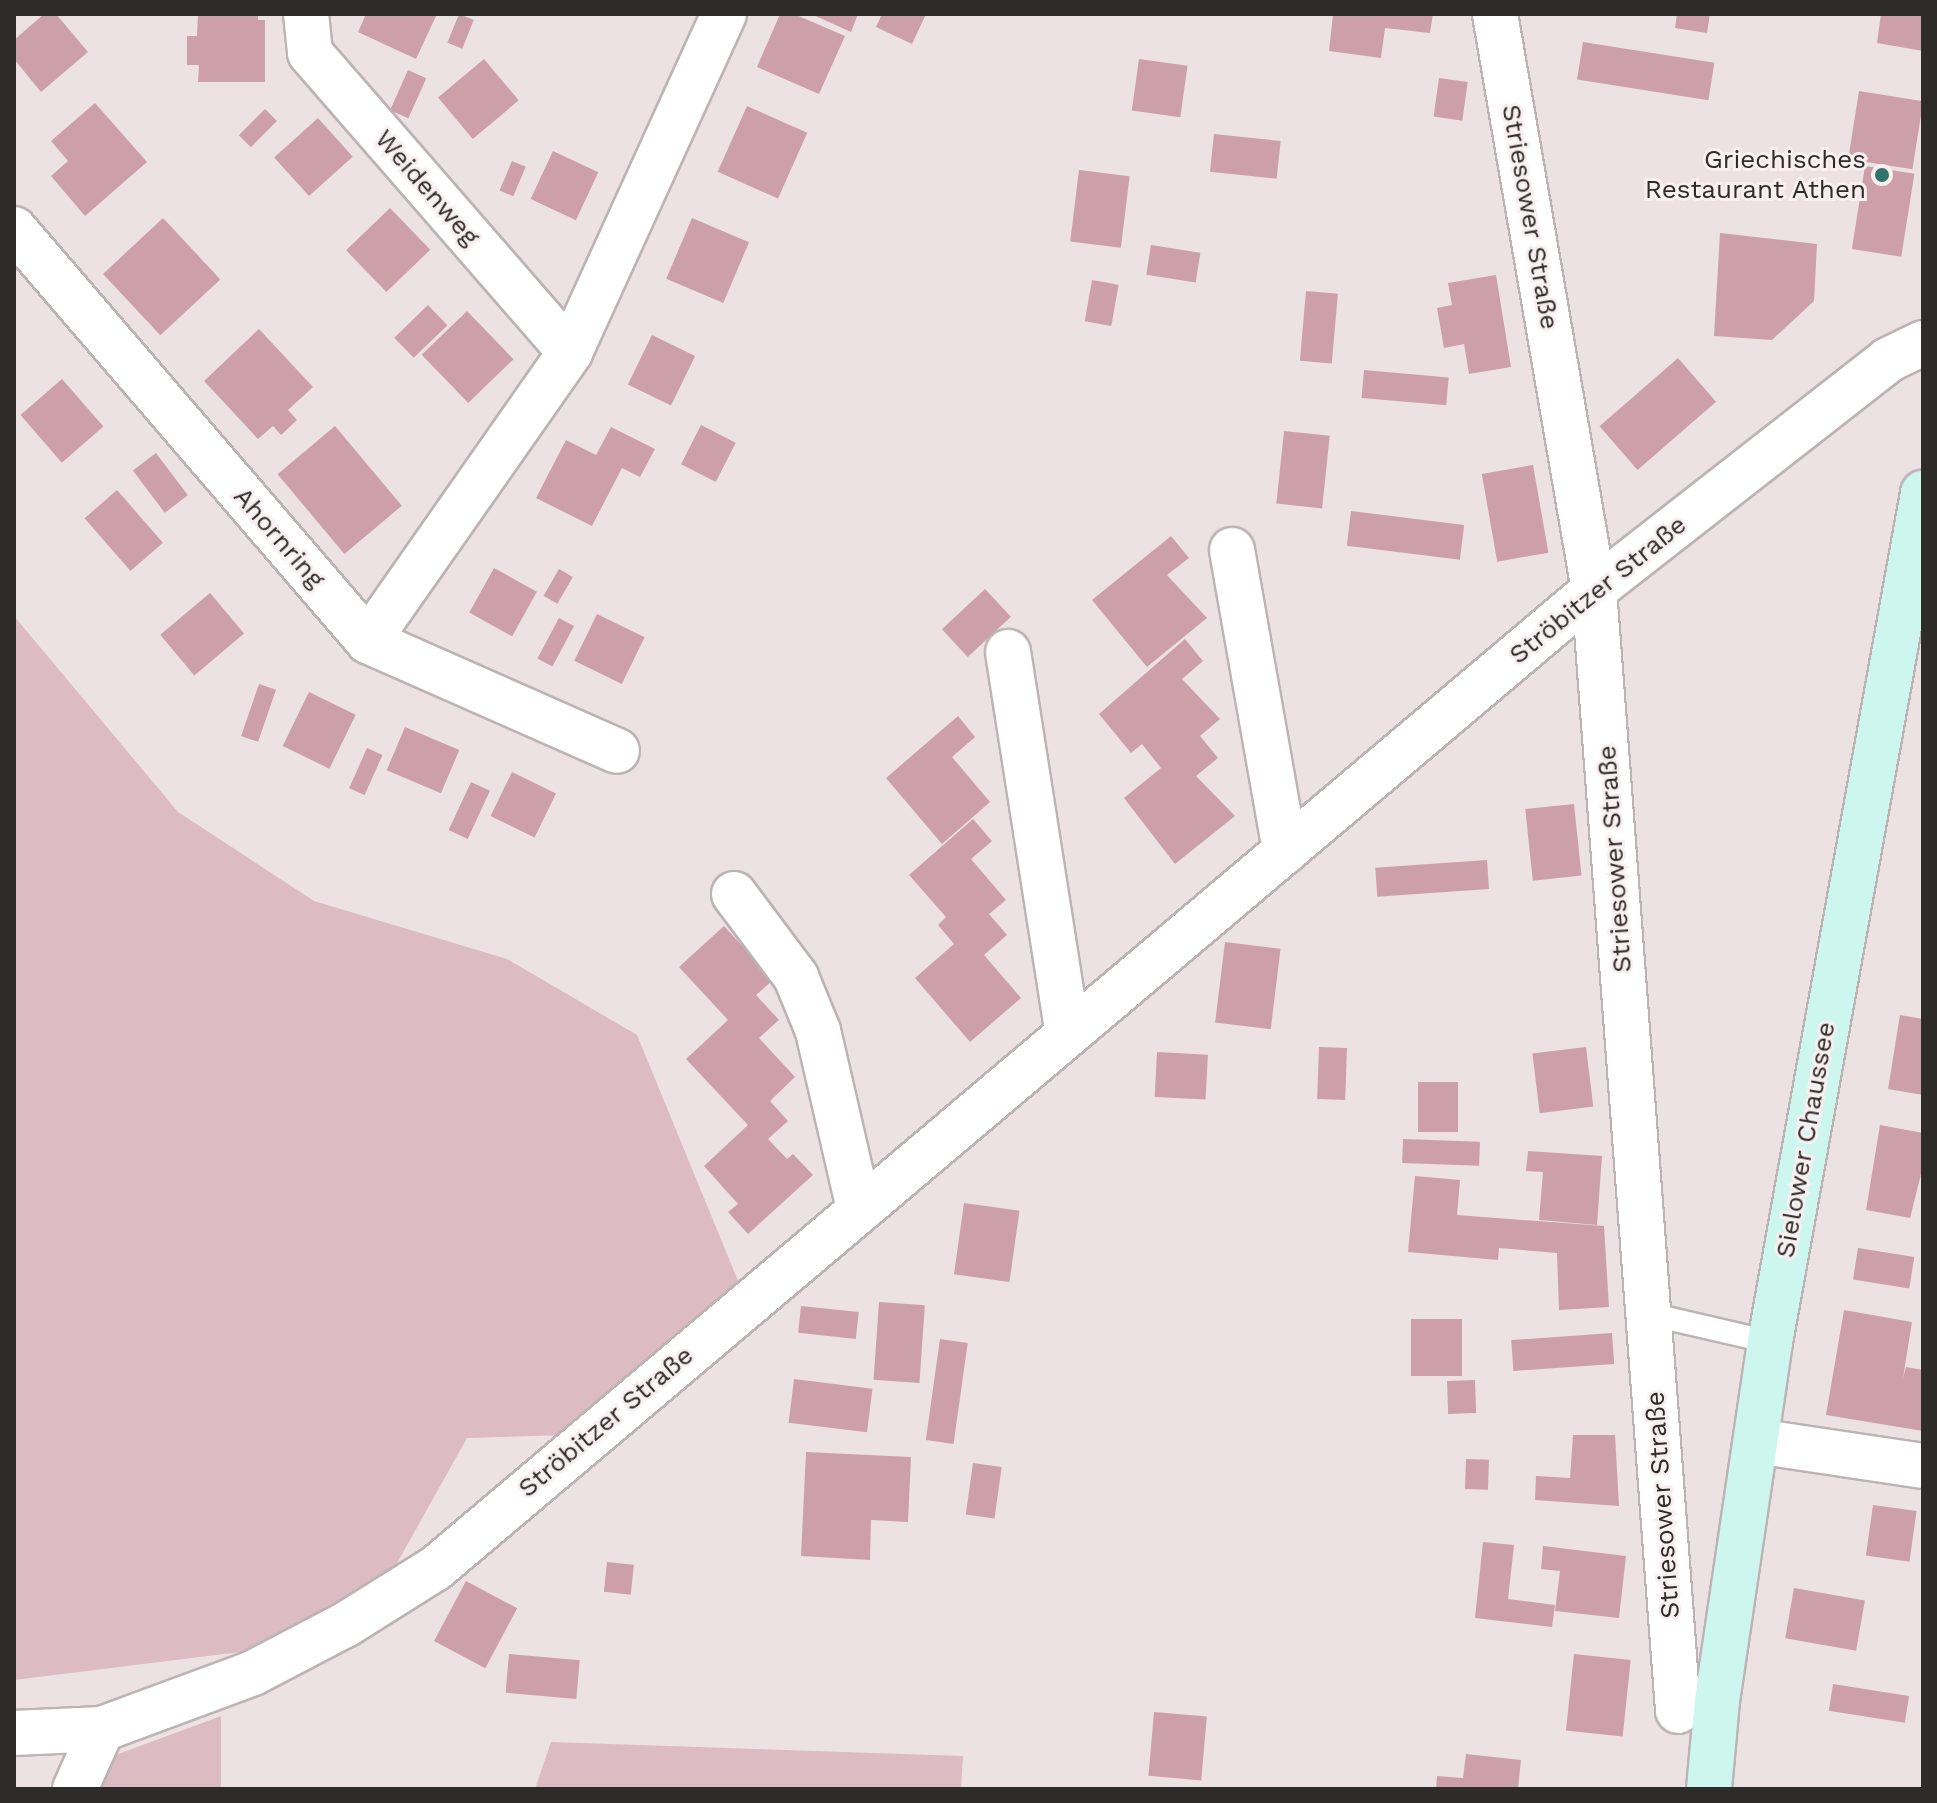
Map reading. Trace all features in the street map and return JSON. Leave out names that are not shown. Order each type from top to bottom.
[{"type":"main road","name":"Sielower Chaussee","points":[[1709,1789],[1770,1342],[1923,493]]},
{"type":"street","name":"Weidenweg","points":[[306,14],[310,53],[570,352]]},
{"type":"street","points":[[368,641],[570,352],[724,14]]},
{"type":"street","name":"Striesower Straße","points":[[1495,14],[1594,590],[1678,1711]]},
{"type":"street","name":"Ahornring","points":[[14,229],[368,641],[617,751]]},
{"type":"street","name":"Ströbitzer Straße","points":[[14,1733],[102,1729],[253,1673],[345,1625],[436,1568],[1594,590],[1888,360],[1923,343]]},
{"type":"street","points":[[1232,550],[1285,851]]},
{"type":"street","points":[[1008,652],[1068,1033]]},
{"type":"street","points":[[734,894],[796,977],[818,1031],[859,1209]]},
{"type":"street","points":[[1756,1441],[1923,1466]]},
{"type":"street","points":[[75,1789],[102,1729]]},
{"type":"lane","points":[[1649,1314],[1770,1342]]},
{"type":"shaded area","points":[[14,616],[178,812],[314,901],[507,959],[637,1035],[741,1288],[566,1435],[467,1438],[387,1581],[240,1652],[14,1680]]},
{"type":"shaded area","points":[[221,1716],[221,1789],[98,1789],[113,1756]]},
{"type":"shaded area","points":[[551,1742],[963,1756],[961,1789],[535,1789]]},
{"type":"building","points":[[44,14],[56,14],[88,52],[41,92],[14,59],[14,40]]},
{"type":"building","points":[[198,14],[258,14],[258,20],[265,20],[265,82],[198,82],[199,65],[187,65],[187,36],[197,36]]},
{"type":"building","points":[[366,14],[437,14],[416,59],[358,32]]},
{"type":"building","points":[[459,14],[474,20],[462,49],[447,43]]},
{"type":"building","points":[[780,14],[794,14],[845,36],[819,94],[757,67]]},
{"type":"building","points":[[811,14],[858,14],[851,32]]},
{"type":"building","points":[[882,14],[926,14],[912,44],[876,27]]},
{"type":"building","points":[[1333,14],[1433,14],[1430,33],[1385,28],[1381,58],[1329,51]]},
{"type":"building","points":[[1677,14],[1710,14],[1707,33],[1675,28]]},
{"type":"building","points":[[1881,14],[1923,14],[1923,51],[1877,43]]},
{"type":"building","points":[[1583,42],[1714,63],[1708,100],[1577,80]]},
{"type":"building","points":[[484,59],[519,100],[473,139],[438,98]]},
{"type":"building","points":[[1139,59],[1188,66],[1180,117],[1132,110]]},
{"type":"building","points":[[408,70],[426,78],[408,118],[390,110]]},
{"type":"building","points":[[1439,78],[1468,82],[1462,121],[1434,117]]},
{"type":"building","points":[[1859,91],[1923,101],[1912,169],[1848,159]]},
{"type":"building","points":[[95,103],[147,162],[85,216],[51,176],[68,161],[51,141]]},
{"type":"building","points":[[747,106],[807,133],[778,199],[718,172]]},
{"type":"building","points":[[265,109],[277,121],[251,147],[239,135]]},
{"type":"building","points":[[318,118],[353,157],[309,196],[274,157]]},
{"type":"building","points":[[1214,134],[1281,141],[1277,179],[1210,172]]},
{"type":"building","points":[[553,151],[598,172],[576,220],[531,199]]},
{"type":"building","points":[[512,161],[526,167],[513,196],[499,190]]},
{"type":"building","points":[[1865,166],[1914,174],[1901,257],[1852,249]]},
{"type":"building","points":[[1079,170],[1130,176],[1121,248],[1070,241]]},
{"type":"building","points":[[390,208],[430,250],[386,292],[346,250]]},
{"type":"building","points":[[163,218],[220,279],[160,335],[103,274]]},
{"type":"building","points":[[692,218],[749,242],[723,303],[666,279]]},
{"type":"building","points":[[1720,233],[1817,244],[1814,301],[1772,340],[1714,336]]},
{"type":"building","points":[[1151,245],[1200,253],[1196,282],[1146,275]]},
{"type":"building","points":[[1496,275],[1511,367],[1469,374],[1464,344],[1444,348],[1437,308],[1452,305],[1448,283]]},
{"type":"building","points":[[1092,280],[1119,285],[1111,326],[1085,321]]},
{"type":"building","points":[[1306,291],[1338,294],[1332,364],[1300,361]]},
{"type":"building","points":[[428,305],[447,325],[414,358],[394,338]]},
{"type":"building","points":[[467,311],[514,359],[468,403],[422,355]]},
{"type":"building","points":[[259,329],[313,387],[288,410],[297,420],[281,435],[273,426],[258,439],[204,381]]},
{"type":"building","points":[[652,335],[695,356],[671,405],[628,384]]},
{"type":"building","points":[[1678,358],[1716,402],[1638,470],[1600,426]]},
{"type":"building","points":[[1364,370],[1449,377],[1446,405],[1362,398]]},
{"type":"building","points":[[62,379],[103,427],[62,463],[20,415]]},
{"type":"building","points":[[701,425],[736,443],[716,482],[681,464]]},
{"type":"building","points":[[335,426],[402,506],[344,554],[278,474]]},
{"type":"building","points":[[611,427],[655,449],[640,477],[622,468],[592,526],[536,498],[566,440],[596,455]]},
{"type":"building","points":[[1284,431],[1330,436],[1322,508],[1276,504]]},
{"type":"building","points":[[156,453],[188,495],[165,513],[133,470]]},
{"type":"building","points":[[1533,465],[1548,553],[1497,562],[1482,474]]},
{"type":"building","points":[[117,490],[163,543],[130,571],[85,518]]},
{"type":"building","points":[[1351,511],[1464,525],[1460,560],[1347,546]]},
{"type":"building","points":[[1171,536],[1189,558],[1167,575],[1207,618],[1147,667],[1092,600]]},
{"type":"building","points":[[494,568],[537,592],[512,636],[469,613]]},
{"type":"building","points":[[559,569],[573,577],[557,604],[544,596]]},
{"type":"building","points":[[985,589],[1011,617],[968,657],[942,629]]},
{"type":"building","points":[[210,593],[244,634],[194,675],[160,635]]},
{"type":"building","points":[[597,614],[645,637],[622,684],[574,661]]},
{"type":"building","points":[[559,618],[574,626],[552,667],[537,659]]},
{"type":"building","points":[[1185,639],[1203,661],[1182,679],[1220,719],[1200,736],[1218,758],[1196,776],[1235,816],[1175,864],[1124,798],[1161,768],[1142,744],[1131,753],[1099,714]]},
{"type":"building","points":[[259,684],[276,690],[258,742],[241,736]]},
{"type":"building","points":[[309,692],[356,715],[329,769],[283,746]]},
{"type":"building","points":[[958,716],[975,737],[952,757],[990,802],[942,844],[886,778]]},
{"type":"building","points":[[405,727],[459,750],[441,793],[387,770]]},
{"type":"building","points":[[367,748],[383,755],[365,795],[349,788]]},
{"type":"building","points":[[512,772],[556,793],[535,838],[491,816]]},
{"type":"building","points":[[471,782],[490,791],[468,839],[449,830]]},
{"type":"building","points":[[1574,804],[1582,876],[1533,881],[1525,809]]},
{"type":"building","points":[[973,819],[992,841],[971,859],[1006,900],[989,914],[1007,935],[984,955],[1021,998],[970,1042],[915,978],[954,944],[938,925],[946,917],[909,875]]},
{"type":"building","points":[[1487,860],[1489,889],[1377,897],[1375,868]]},
{"type":"building","points":[[724,926],[773,980],[756,995],[779,1020],[759,1038],[795,1077],[770,1101],[788,1121],[768,1139],[787,1159],[793,1154],[813,1175],[748,1234],[728,1212],[738,1204],[704,1166],[748,1125],[686,1059],[728,1020],[679,967]]},
{"type":"building","points":[[1225,942],[1281,949],[1271,1029],[1215,1022]]},
{"type":"building","points":[[1900,1015],[1923,1019],[1923,1095],[1888,1089]]},
{"type":"building","points":[[1319,1047],[1347,1048],[1345,1100],[1317,1099]]},
{"type":"building","points":[[1586,1047],[1593,1107],[1540,1113],[1532,1054]]},
{"type":"building","points":[[1157,1052],[1208,1055],[1206,1100],[1155,1097]]},
{"type":"building","points":[[1418,1082],[1458,1082],[1458,1132],[1418,1132]]},
{"type":"building","points":[[1880,1125],[1923,1133],[1923,1166],[1910,1218],[1866,1210]]},
{"type":"building","points":[[1403,1139],[1480,1142],[1479,1166],[1402,1163]]},
{"type":"building","points":[[1528,1151],[1602,1156],[1597,1225],[1539,1220],[1543,1172],[1526,1171]]},
{"type":"building","points":[[1415,1176],[1460,1180],[1457,1215],[1604,1226],[1609,1307],[1559,1310],[1557,1253],[1499,1248],[1498,1260],[1408,1252]]},
{"type":"building","points":[[964,1203],[1019,1211],[1009,1282],[954,1274]]},
{"type":"building","points":[[1858,1248],[1914,1257],[1909,1289],[1853,1280]]},
{"type":"building","points":[[879,1302],[925,1305],[919,1383],[874,1380]]},
{"type":"building","points":[[801,1306],[859,1312],[856,1339],[798,1333]]},
{"type":"building","points":[[1844,1310],[1912,1322],[1903,1378],[1906,1367],[1923,1370],[1923,1431],[1826,1415]]},
{"type":"building","points":[[1411,1319],[1462,1319],[1462,1376],[1411,1376]]},
{"type":"building","points":[[1612,1333],[1614,1364],[1513,1371],[1511,1340]]},
{"type":"building","points":[[940,1339],[968,1343],[954,1444],[926,1440]]},
{"type":"building","points":[[794,1379],[872,1389],[867,1432],[789,1423]]},
{"type":"building","points":[[1475,1380],[1476,1413],[1448,1414],[1447,1381]]},
{"type":"building","points":[[1573,1435],[1615,1435],[1619,1506],[1535,1500],[1536,1476],[1570,1478]]},
{"type":"building","points":[[806,1452],[911,1457],[908,1522],[871,1520],[870,1560],[801,1556]]},
{"type":"building","points":[[1466,1459],[1489,1460],[1488,1490],[1465,1489]]},
{"type":"building","points":[[973,1463],[1002,1467],[994,1519],[966,1514]]},
{"type":"building","points":[[1873,1505],[1917,1511],[1909,1562],[1866,1556]]},
{"type":"building","points":[[1483,1542],[1514,1545],[1508,1599],[1555,1605],[1552,1627],[1475,1618]]},
{"type":"building","points":[[1543,1546],[1626,1556],[1619,1618],[1555,1611],[1560,1571],[1541,1569]]},
{"type":"building","points":[[607,1562],[634,1565],[631,1595],[604,1592]]},
{"type":"building","points":[[466,1581],[517,1608],[485,1668],[434,1641]]},
{"type":"building","points":[[1794,1588],[1865,1601],[1856,1651],[1785,1638]]},
{"type":"building","points":[[509,1654],[580,1660],[576,1699],[506,1693]]},
{"type":"building","points":[[1574,1654],[1631,1660],[1623,1737],[1566,1731]]},
{"type":"building","points":[[1833,1684],[1909,1696],[1905,1723],[1829,1711]]},
{"type":"building","points":[[1154,1712],[1207,1717],[1201,1780],[1148,1776]]},
{"type":"building","points":[[1466,1754],[1521,1760],[1518,1789],[1436,1789],[1437,1776],[1463,1778]]},
{"type":"place","name":"Griechisches Restaurant Athen","points":[[1882,175]]}]
